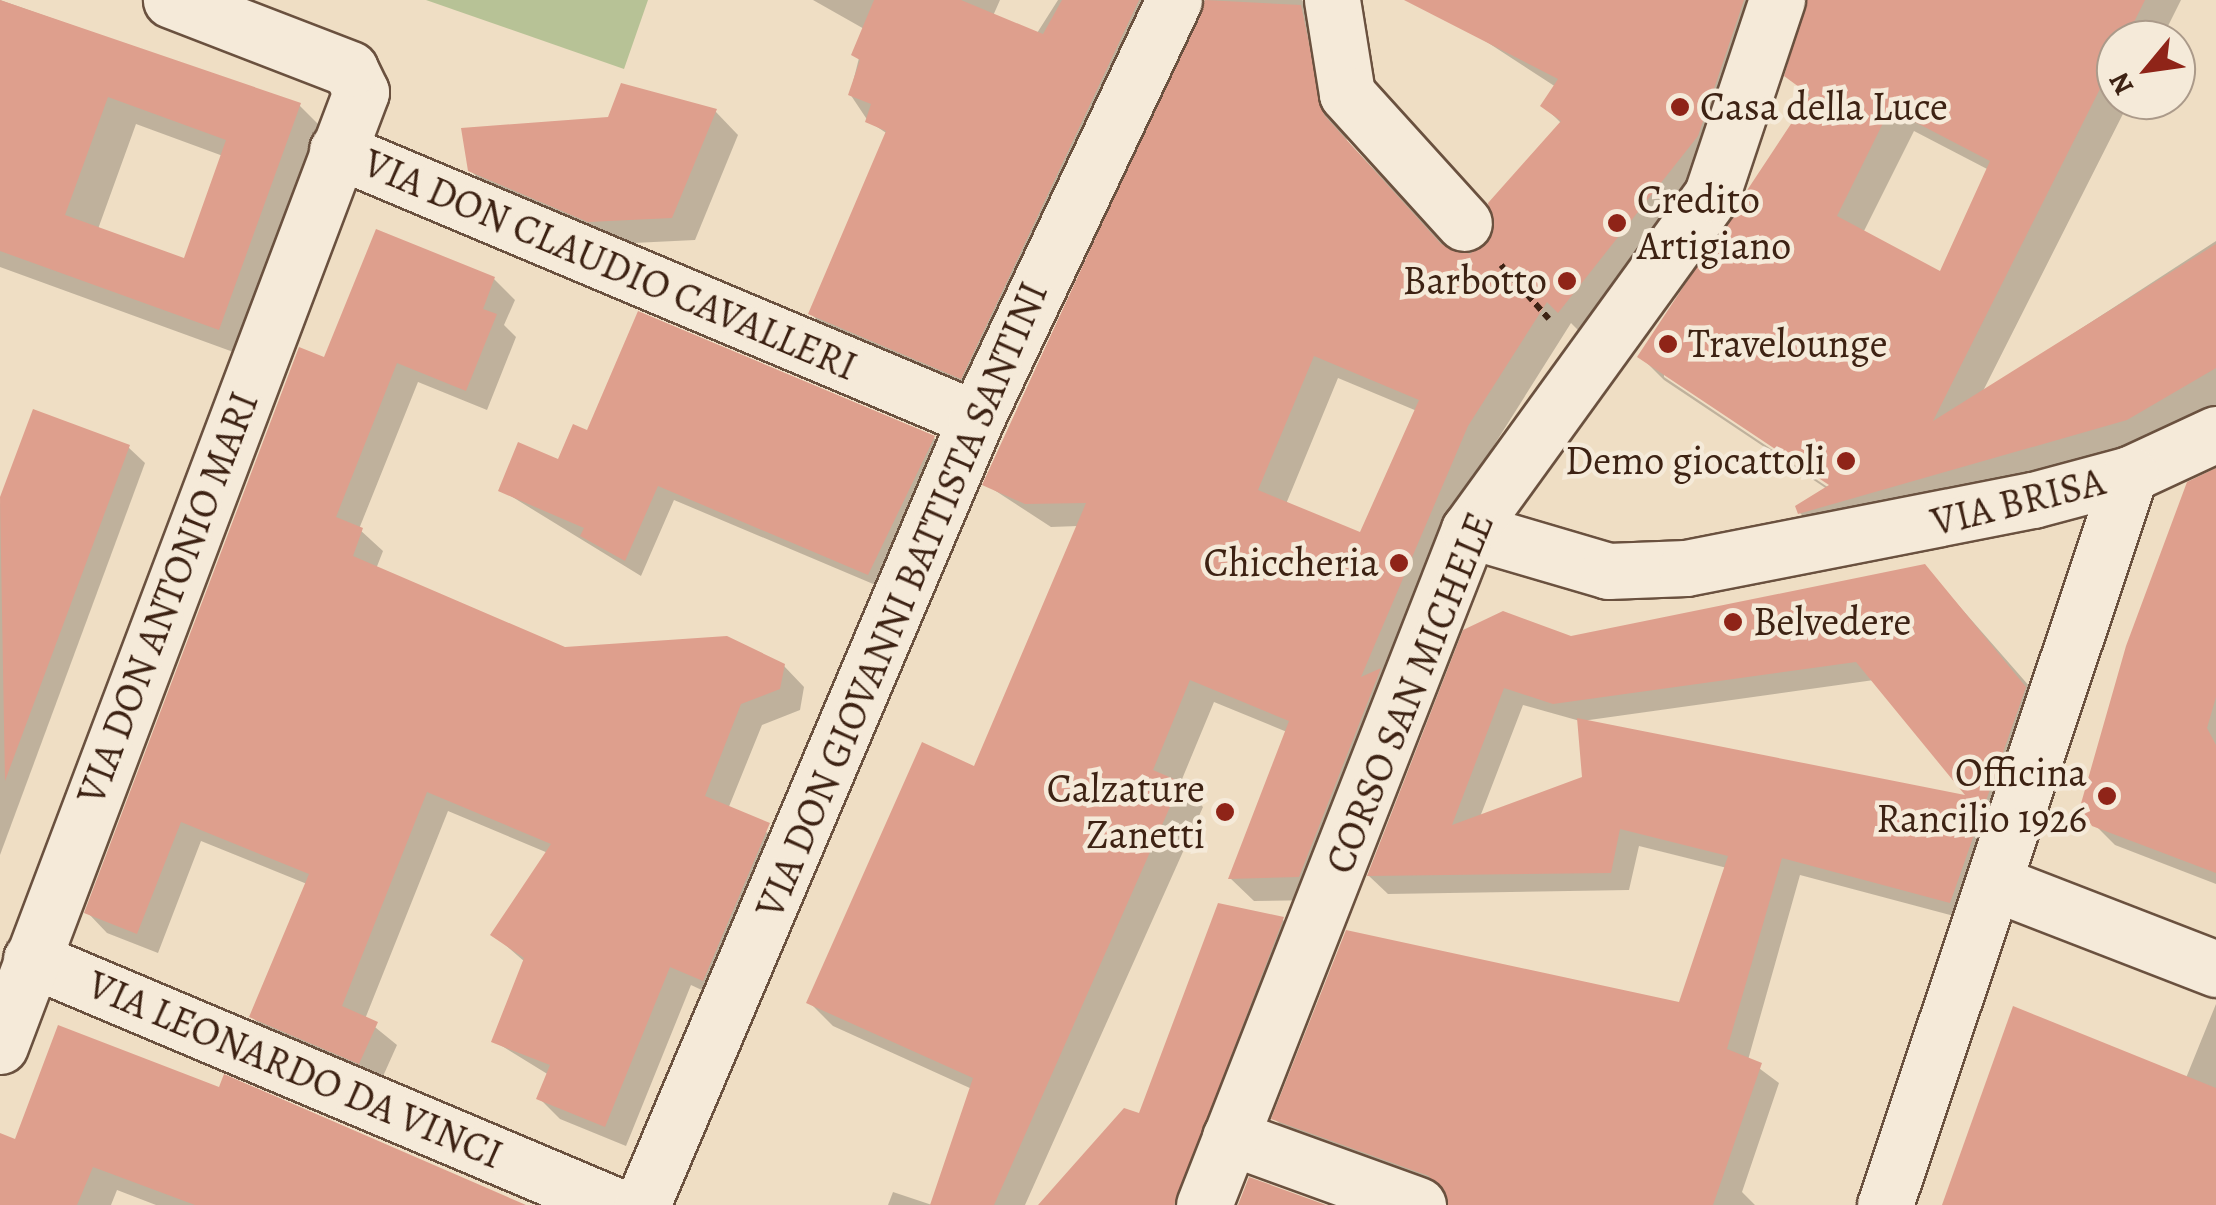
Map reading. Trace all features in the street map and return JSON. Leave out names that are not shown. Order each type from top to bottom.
[{"type":"street","name":"VIA DON CLAUDIO CAVALLERI","points":[[171,0],[350,70],[362,92],[337,150],[976,419]]},
{"type":"street","name":"VIA DON GIOVANNI BATTISTA SANTINI","points":[[642,1205],[976,419],[1174,0]]},
{"type":"street","points":[[1332,0],[1347,94],[1464,223]]},
{"type":"street","name":"CORSO SAN MICHELE","points":[[1204,1205],[1469,530],[1590,355],[1712,194],[1777,0]]},
{"type":"street","name":"VIA DON ANTONIO MARI","points":[[0,1046],[337,150]]},
{"type":"street","name":"VIA BRISA","points":[[1469,530],[1608,570],[1814,548],[2130,474],[2216,434]]},
{"type":"street","points":[[1885,1205],[1997,884],[2130,474]]},
{"type":"street","points":[[1997,884],[2216,969]]},
{"type":"street","name":"VIA LEONARDO DA VINCI","points":[[32,959],[614,1205]]},
{"type":"street","points":[[1230,1137],[1418,1205]]},
{"type":"path","points":[[1464,223],[1590,355]]},
{"type":"green space","points":[[426,0],[648,0],[624,69]]},
{"type":"building","points":[[0,0],[301,103],[219,330],[0,251]],"holes":[[[108,97],[226,140],[184,258],[65,215]]]},
{"type":"building","points":[[874,0],[961,0],[1043,34],[1062,0],[1139,0],[961,379],[808,314],[886,131],[865,122],[871,104],[848,95],[860,60],[851,55]]},
{"type":"building","points":[[1205,0],[1301,5],[1324,115],[1441,244],[1470,254],[1493,233],[1488,203],[1561,121],[1540,106],[1558,79],[1404,0],[1744,0],[1698,136],[1558,313],[1547,302],[1468,426],[1361,677],[1381,668],[1299,877],[1228,879],[1289,721],[1190,680],[1153,770],[1181,782],[994,1205],[930,1205],[973,1078],[806,1003],[922,742],[974,766],[1086,503],[1025,504],[982,485]],"holes":[[[1314,356],[1419,400],[1360,532],[1258,490]]]},
{"type":"building","points":[[1807,0],[2145,0],[2135,20],[2096,20],[2096,97],[1933,421],[2216,244],[2216,368],[2127,420],[1798,514],[1795,506],[1829,485],[1637,357],[1810,95],[1784,76]],"holes":[[[1890,109],[1990,161],[1940,271],[1837,216]]]},
{"type":"building","points":[[621,83],[717,109],[672,218],[588,222],[468,171],[461,128],[608,117]]},
{"type":"building","points":[[376,229],[495,277],[483,309],[497,314],[466,391],[397,363],[336,517],[363,528],[353,556],[565,647],[727,636],[785,664],[780,689],[741,704],[705,796],[770,823],[703,981],[670,967],[605,1127],[536,1099],[550,1065],[491,1042],[524,958],[490,935],[551,844],[427,792],[342,1006],[378,1022],[359,1064],[249,1017],[309,874],[181,822],[137,934],[84,913],[299,347],[324,357]]},
{"type":"building","points":[[638,311],[935,436],[868,575],[658,486],[625,561],[580,536],[584,528],[498,491],[518,442],[558,459],[573,424],[587,430]]},
{"type":"building","points":[[33,409],[130,445],[5,781],[0,497]]},
{"type":"building","points":[[2216,468],[2216,697],[2207,728],[2216,745],[2216,873],[2092,826],[2080,807],[2126,646],[2187,482]]},
{"type":"building","points":[[1925,564],[2026,687],[1950,903],[1782,858],[1727,1049],[1762,1063],[1713,1205],[1448,1205],[1429,1176],[1271,1119],[1346,930],[1679,1002],[1728,856],[1620,829],[1611,873],[1367,876],[1463,630],[1503,611],[1571,636]],"holes":[[[1856,662],[1965,795],[1577,718],[1582,777],[1452,825],[1504,688],[1553,704]]]},
{"type":"building","points":[[1218,903],[1284,917],[1174,1205],[1038,1205],[1124,1108],[1139,1113]]},
{"type":"building","points":[[2013,1006],[2216,1088],[2216,1205],[1942,1205]]},
{"type":"building","points":[[58,1025],[219,1087],[224,1074],[526,1205],[195,1205],[93,1167],[77,1205],[0,1205],[0,1133],[15,1139]]},
{"type":"building","points":[[1249,1177],[1326,1205],[1238,1205]]},
{"type":"place","name":"Casa della Luce","points":[[1680,107]]},
{"type":"place","name":"Credito Artigiano","points":[[1617,223]]},
{"type":"place","name":"Barbotto","points":[[1567,281]]},
{"type":"place","name":"Travelounge","points":[[1668,344]]},
{"type":"place","name":"Demo giocattoli","points":[[1846,461]]},
{"type":"place","name":"Chiccheria","points":[[1399,563]]},
{"type":"place","name":"Belvedere","points":[[1733,622]]},
{"type":"place","name":"Officina Rancilio 1926","points":[[2107,796]]},
{"type":"place","name":"Calzature Zanetti","points":[[1225,812]]}]
